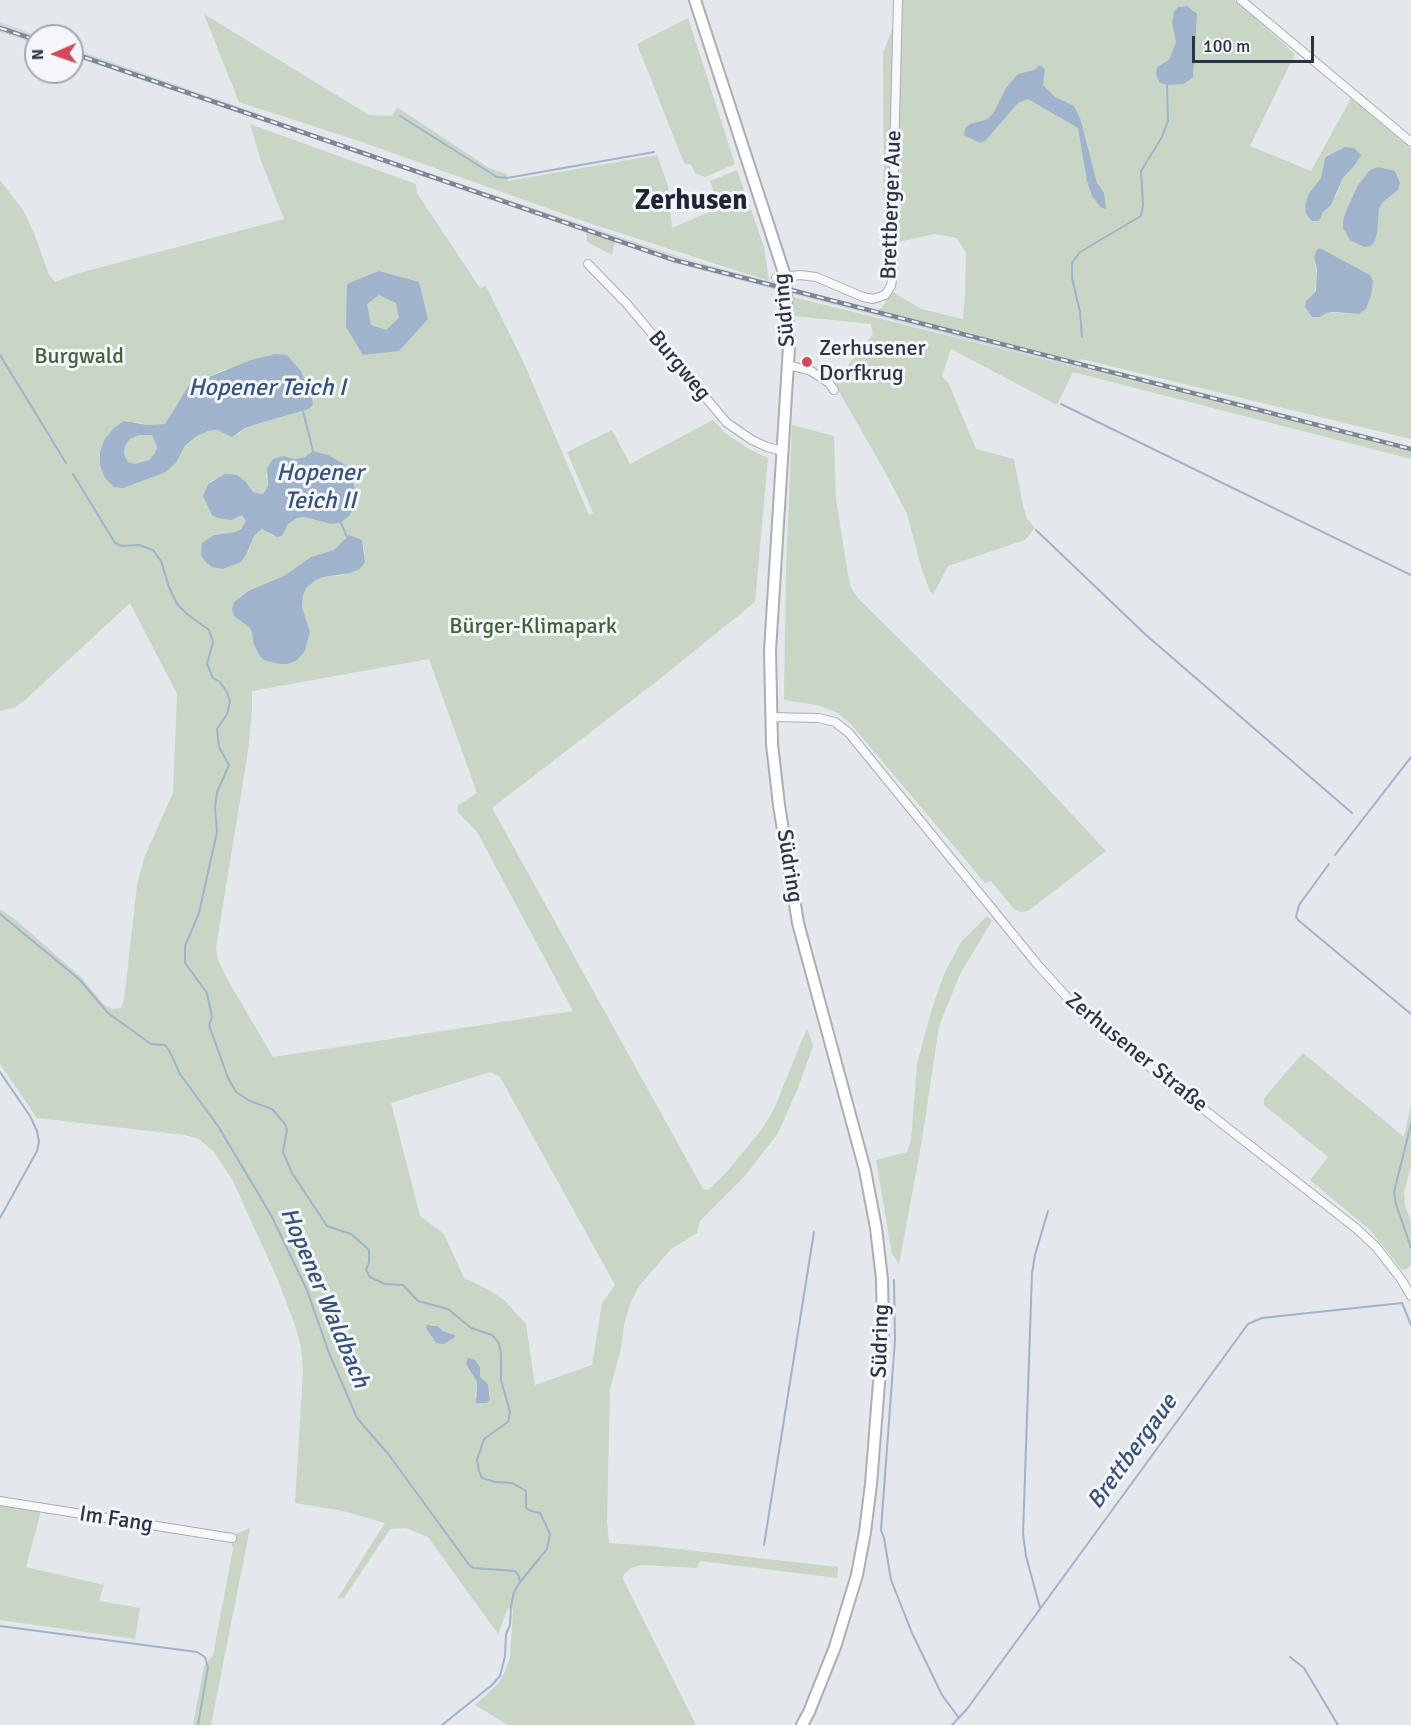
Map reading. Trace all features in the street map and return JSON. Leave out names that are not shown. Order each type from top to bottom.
[{"type":"main road","name":"Südring","points":[[695,0],[781,277],[788,312],[788,366],[770,651],[771,717],[779,805],[798,922],[865,1170],[878,1236],[884,1305],[871,1484],[857,1575],[835,1647],[802,1725]]},
{"type":"street","name":"Brettberger Aue","points":[[781,277],[816,277],[862,297],[873,299],[885,294],[891,286],[898,0]]},
{"type":"street","points":[[1241,0],[1411,142]]},
{"type":"street","name":"Burgweg","points":[[588,264],[627,304],[727,423],[752,440],[767,447],[783,450]]},
{"type":"street","points":[[788,366],[811,371],[829,383],[834,390]]},
{"type":"street","name":"Zerhusener Straße","points":[[771,717],[818,718],[835,723],[849,733],[1037,964],[1083,1015],[1357,1229],[1376,1247],[1411,1296]]},
{"type":"street","name":"Im Fang","points":[[0,1501],[232,1538]]},
{"type":"shaded area","points":[[0,22],[24,31],[24,40],[0,32]]},
{"type":"shaded area","points":[[84,52],[389,160],[689,260],[1411,447],[1411,451],[1080,369],[689,267],[84,60]]},
{"type":"green space","points":[[902,0],[1235,0],[1295,54],[1250,146],[1311,171],[1351,98],[1411,149],[1411,439],[1081,359],[1079,361],[879,311],[893,292],[921,309],[963,319],[966,253],[957,238],[935,234],[884,245],[883,53],[893,27],[900,25]],"holes":[[[1346,147],[1355,165],[1343,178],[1336,196],[1323,212],[1309,193],[1321,178],[1325,156]],[[1320,248],[1370,275],[1371,296],[1366,309],[1359,314],[1308,312],[1305,307],[1306,301],[1315,291],[1317,277],[1314,258]]]},
{"type":"green space","points":[[204,14],[369,115],[392,116],[397,107],[489,168],[507,174],[508,181],[657,155],[668,186],[672,228],[719,208],[710,181],[737,170],[764,247],[769,281],[586,222],[359,141],[239,102]]},
{"type":"green space","points":[[688,18],[735,164],[705,177],[695,173],[691,165],[684,163],[637,44]]},
{"type":"green space","points":[[250,124],[416,184],[417,193],[480,288],[486,286],[523,361],[589,515],[593,513],[567,452],[612,430],[630,464],[713,420],[725,433],[768,458],[755,602],[492,808],[703,1189],[708,1190],[725,1174],[762,1129],[774,1109],[807,1028],[813,1046],[778,1133],[744,1177],[700,1221],[697,1233],[671,1249],[640,1285],[631,1301],[624,1325],[621,1348],[610,1390],[607,1521],[609,1543],[838,1567],[837,1578],[700,1561],[697,1568],[641,1565],[631,1568],[624,1574],[623,1579],[696,1725],[508,1725],[475,1705],[498,1684],[505,1671],[510,1658],[513,1609],[508,1608],[498,1634],[428,1537],[406,1528],[390,1529],[344,1598],[337,1599],[385,1523],[343,1511],[295,1503],[303,1371],[301,1347],[277,1278],[232,1179],[214,1152],[199,1139],[185,1135],[37,1118],[0,1064],[0,909],[16,920],[82,978],[104,1005],[113,1009],[121,1008],[124,1000],[137,885],[144,858],[173,793],[177,694],[130,603],[24,701],[14,708],[0,711],[0,180],[23,210],[49,275],[55,282],[79,273],[284,219],[261,161]],"holes":[[[226,369],[301,371],[312,399],[309,409],[245,428],[239,434],[217,430],[197,436],[185,447],[176,463],[166,472],[149,478],[100,465],[100,452],[104,440],[135,422],[148,425],[165,424],[189,385]],[[283,456],[295,459],[305,457],[340,523],[331,524],[304,517],[297,518],[288,524],[282,536],[272,536],[263,529],[254,536],[248,553],[214,535],[235,532],[241,529],[246,521],[242,515],[203,496],[212,480],[246,482],[253,492],[263,494],[268,486],[266,474]],[[346,537],[362,540],[365,554],[343,575],[324,577],[306,588],[302,607],[310,632],[305,651],[253,642],[252,632],[239,597],[285,576],[311,557],[334,550],[342,544]],[[429,659],[477,793],[458,805],[457,811],[477,832],[573,1011],[273,1057],[226,977],[218,960],[216,948],[248,751],[252,691]],[[490,1072],[500,1077],[615,1285],[602,1303],[592,1365],[535,1385],[526,1324],[505,1301],[491,1291],[464,1278],[444,1234],[420,1216],[391,1103]],[[431,1324],[455,1335],[436,1343],[427,1330]],[[475,1360],[480,1367],[480,1377],[488,1385],[490,1398],[486,1403],[475,1397],[477,1382],[466,1364]]]},
{"type":"green space","points":[[586,232],[615,242],[612,255],[587,242]]},
{"type":"green space","points":[[793,297],[1411,451],[1411,459],[1073,372],[1057,405],[951,349],[942,376],[949,384],[976,449],[1014,459],[1023,506],[1027,518],[1035,528],[1025,540],[948,566],[933,595],[922,570],[907,514],[834,383],[873,334],[871,324],[795,316]]},
{"type":"green space","points":[[792,425],[834,436],[836,499],[851,588],[859,599],[1025,764],[1106,851],[1028,911],[1021,912],[1014,909],[991,881],[985,883],[850,723],[836,712],[817,705],[784,700],[786,569]]},
{"type":"green space","points":[[139,435],[152,435],[157,447],[149,460],[135,464],[128,462],[124,454],[125,446],[130,439]]},
{"type":"green space","points":[[987,916],[992,921],[961,972],[939,1026],[922,1140],[899,1264],[892,1254],[876,1160],[907,1152],[911,1140],[917,1064],[932,1008],[945,972],[961,942]]},
{"type":"green space","points":[[1303,1053],[1404,1137],[1411,1105],[1411,1166],[1404,1193],[1405,1206],[1411,1221],[1411,1265],[1407,1269],[1402,1270],[1370,1230],[1310,1180],[1328,1157],[1264,1105],[1264,1098]]},
{"type":"green space","points":[[0,1505],[41,1511],[26,1567],[104,1585],[99,1601],[140,1608],[135,1639],[0,1620]]},
{"type":"green space","points":[[250,1528],[211,1725],[193,1725],[204,1666],[213,1655],[233,1549],[231,1540],[236,1534]]},
{"type":"water","points":[[1187,6],[1197,14],[1193,77],[1184,84],[1160,83],[1156,74],[1157,67],[1169,60],[1176,42],[1172,22],[1174,12],[1178,7]]},
{"type":"water","points":[[1040,65],[1045,69],[1043,85],[1055,97],[1074,106],[1080,118],[1097,183],[1104,193],[1106,209],[1100,207],[1092,196],[1087,181],[1078,128],[1028,99],[1018,103],[985,141],[980,143],[964,135],[965,128],[970,124],[988,119],[1006,88],[1018,74],[1034,70]]},
{"type":"water","points":[[1345,147],[1354,148],[1361,155],[1343,178],[1331,205],[1323,212],[1319,221],[1312,221],[1306,214],[1305,206],[1309,193],[1321,178],[1325,157]]},
{"type":"water","points":[[1378,167],[1395,171],[1400,183],[1398,190],[1379,208],[1375,241],[1371,246],[1364,247],[1350,240],[1343,228],[1343,221],[1358,185],[1370,170]]},
{"type":"water","points":[[1320,248],[1370,275],[1373,281],[1371,296],[1366,309],[1359,314],[1333,312],[1320,317],[1312,317],[1305,307],[1306,301],[1316,291],[1317,270],[1314,258],[1316,251]]},
{"type":"water","points":[[379,271],[419,282],[428,319],[399,351],[363,355],[346,327],[347,284]],"holes":[[[379,295],[396,303],[399,318],[386,330],[371,325],[367,304]]]},
{"type":"water","name":"Hopener Teich I","points":[[275,354],[287,355],[301,371],[313,405],[309,409],[245,428],[232,437],[217,430],[208,431],[197,436],[185,446],[176,463],[166,472],[123,488],[114,487],[105,478],[100,465],[100,452],[104,440],[114,428],[124,421],[148,425],[165,424],[189,385],[251,360]],"holes":[[[139,435],[152,435],[157,447],[149,460],[135,464],[128,462],[124,454],[125,446],[130,439]]]},
{"type":"water","name":"Hopener Teich II","points":[[313,451],[328,455],[344,464],[349,471],[357,495],[355,507],[348,517],[340,523],[331,524],[304,517],[297,518],[288,524],[282,536],[277,537],[262,529],[254,536],[241,562],[223,569],[212,567],[206,562],[201,556],[202,543],[214,535],[241,529],[246,521],[242,515],[231,520],[212,515],[203,496],[208,484],[225,474],[237,475],[253,492],[263,494],[268,486],[267,468],[273,459],[283,456],[295,459],[305,457]]},
{"type":"water","points":[[349,535],[362,540],[365,562],[360,569],[324,577],[306,588],[302,607],[310,632],[305,651],[296,661],[287,664],[264,660],[253,642],[250,628],[234,616],[232,609],[234,602],[248,591],[284,576],[311,557],[334,550]]},
{"type":"water","points":[[427,1325],[437,1326],[455,1337],[444,1344],[436,1343],[427,1330]]},
{"type":"water","points":[[468,1358],[475,1360],[480,1367],[480,1377],[488,1384],[490,1399],[487,1403],[476,1403],[477,1382],[466,1364]]},
{"type":"waterway","points":[[1082,337],[1080,312],[1072,278],[1072,263],[1080,252],[1141,216],[1143,205],[1141,171],[1162,137],[1168,121],[1167,85]]},
{"type":"waterway","points":[[400,116],[497,177],[507,178],[654,152]]},
{"type":"waterway","points":[[0,355],[66,463]]},
{"type":"waterway","points":[[1061,404],[1411,575]]},
{"type":"waterway","points":[[303,411],[313,451]]},
{"type":"waterway","points":[[73,474],[115,543],[122,546],[139,545],[153,550],[161,561],[177,604],[209,630],[213,642],[207,664],[213,678],[220,682],[227,692],[230,702],[227,714],[217,729],[219,747],[229,765],[217,792],[215,807],[217,832],[199,913],[185,946],[185,963],[207,993],[212,1017],[209,1025],[228,1078],[236,1092],[250,1101],[272,1109],[285,1124],[287,1130],[283,1152],[292,1173],[327,1226],[351,1234],[369,1250],[366,1270],[370,1277],[385,1284],[403,1285],[418,1301],[448,1309],[471,1328],[492,1335],[499,1343],[501,1380],[510,1412],[508,1422],[484,1439],[477,1460],[479,1471],[482,1478],[495,1482],[512,1483],[526,1491],[526,1508],[540,1513],[550,1534],[547,1549],[514,1592],[500,1676],[442,1725]]},
{"type":"waterway","points":[[341,523],[347,537]]},
{"type":"waterway","points":[[1036,530],[1146,635],[1352,813]]},
{"type":"waterway","name":"Brettbergaue","points":[[1335,855],[1411,757]]},
{"type":"waterway","name":"Brettbergaue","points":[[1329,864],[1299,905],[1296,917],[1411,1014]]},
{"type":"waterway","name":"Hopener Waldbach","points":[[0,914],[80,980],[108,1013],[151,1044],[165,1045],[169,1050],[180,1074],[218,1126],[271,1215],[307,1290],[329,1353],[357,1418],[389,1455],[470,1566],[515,1571],[520,1582]]},
{"type":"waterway","points":[[0,1072],[30,1116],[39,1142],[37,1151],[0,1218]]},
{"type":"waterway","name":"Brettbergaue","points":[[1411,1124],[1394,1192],[1411,1248]]},
{"type":"waterway","points":[[1040,1608],[1026,1556],[1023,1534],[1032,1273],[1048,1211]]},
{"type":"waterway","points":[[764,1545],[814,1232]]},
{"type":"waterway","points":[[894,1280],[895,1340],[881,1530],[891,1580],[912,1633],[942,1695],[959,1718]]},
{"type":"waterway","name":"Brettbergaue","points":[[952,1725],[967,1709],[1248,1324],[1262,1318],[1402,1303],[1411,1325]]},
{"type":"waterway","points":[[0,1626],[197,1652],[205,1657],[208,1667],[198,1725]]},
{"type":"waterway","points":[[1290,1657],[1304,1668],[1338,1725]]},
{"type":"railway","points":[[0,28],[24,36]]},
{"type":"railway","points":[[84,57],[674,260],[1411,449]]},
{"type":"place","name":"Zerhusener Dorfkrug","points":[[807,362]]},
{"type":"district","name":"Zerhusen","points":[[691,202]]},
{"type":"park label","name":"Burgwald","points":[[79,357]]},
{"type":"park label","name":"Bürger-Klimapark","points":[[533,627]]}]
